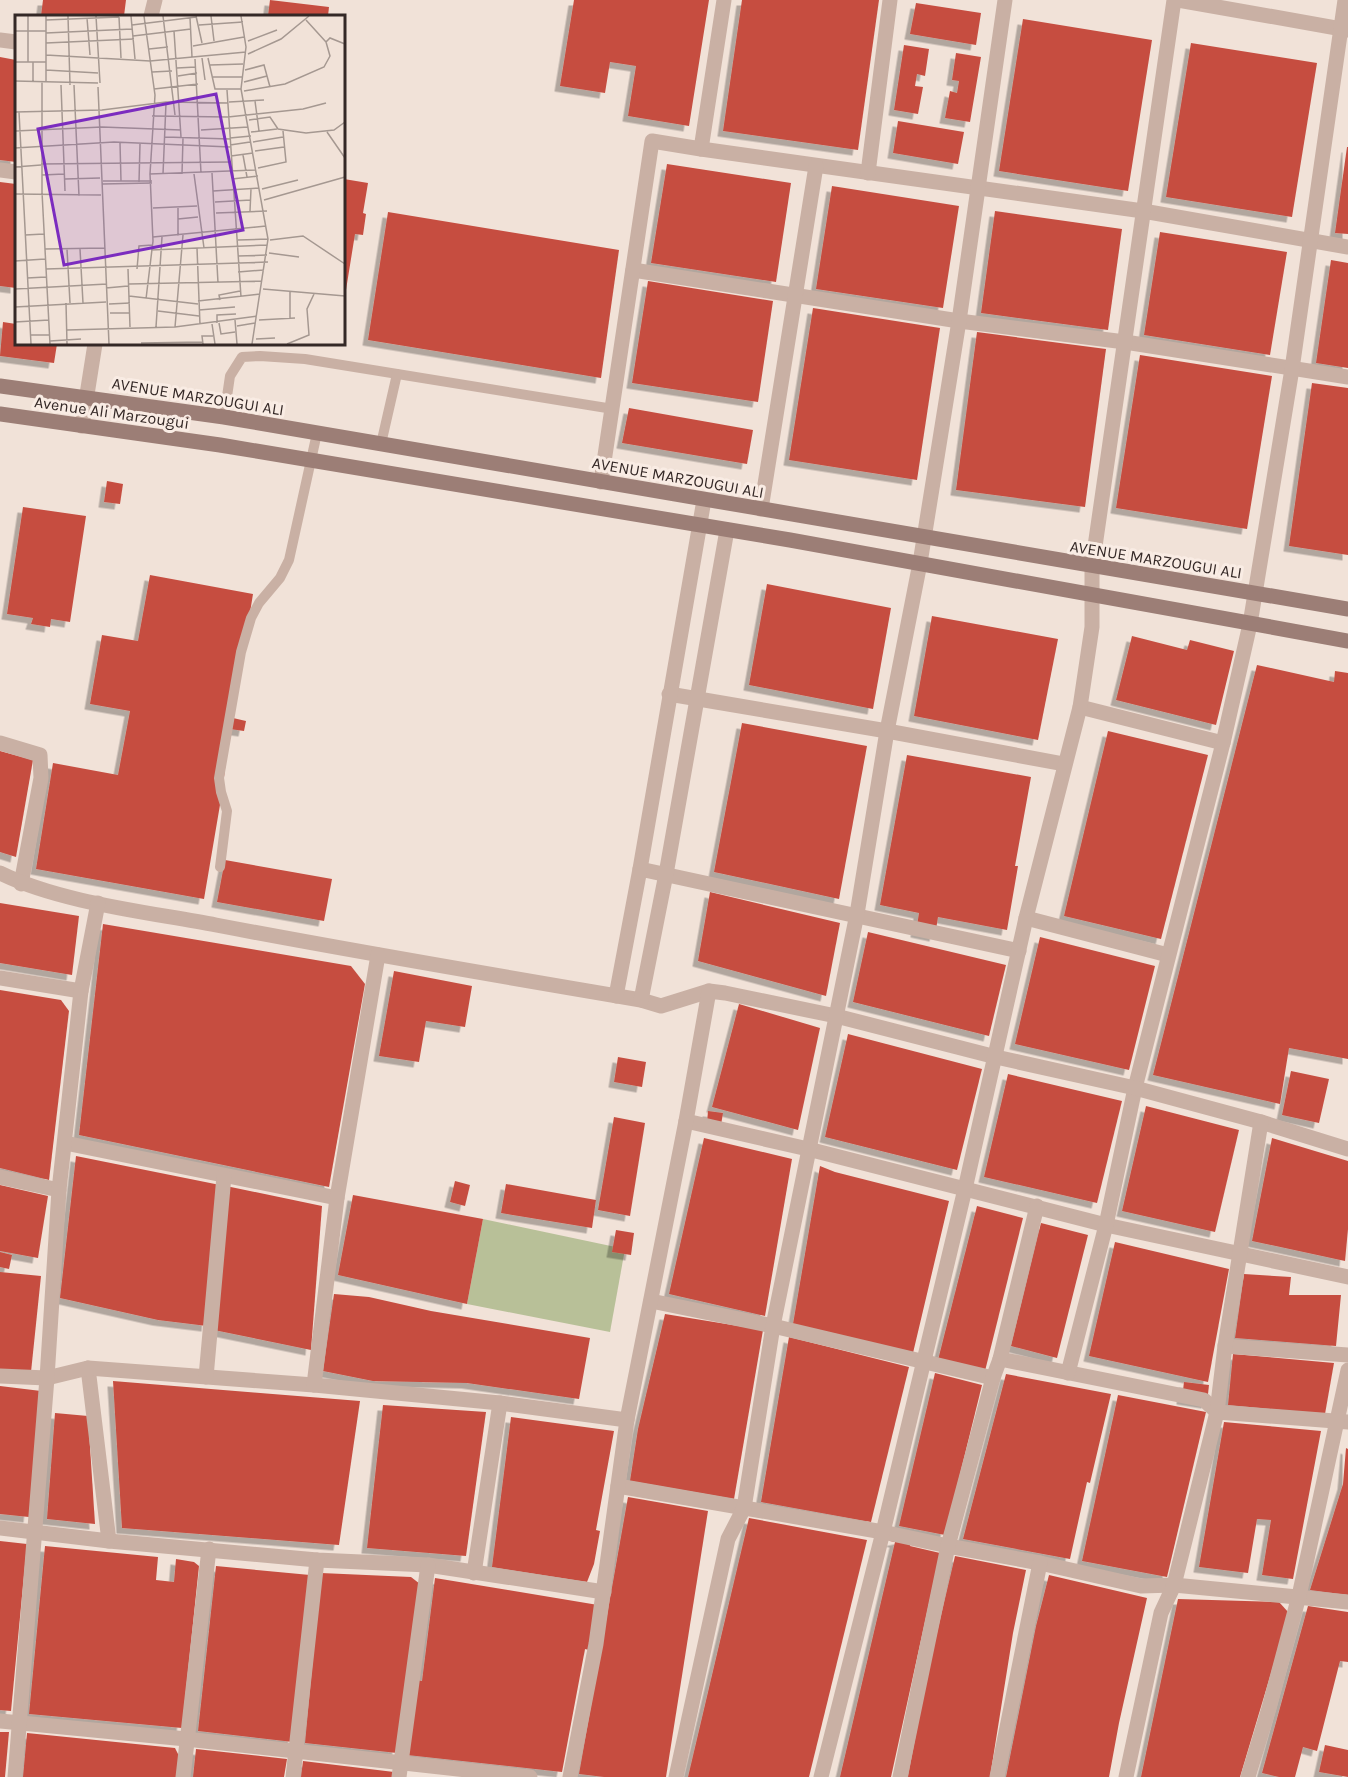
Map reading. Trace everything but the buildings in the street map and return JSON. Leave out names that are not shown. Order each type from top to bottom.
[{"type":"main road","name":"AVENUE MARZOUGUI ALI","points":[[0,386],[224,417],[1348,609]]},
{"type":"main road","name":"Avenue Ali Marzougui","points":[[0,414],[312,460]]},
{"type":"main road","points":[[312,460],[921,563],[1348,641]]},
{"type":"street","points":[[152,15],[154,0]]},
{"type":"street","points":[[700,149],[724,0]]},
{"type":"street","points":[[868,173],[890,0]]},
{"type":"street","points":[[676,1777],[728,1539],[744,1508],[773,1326],[857,914],[888,731],[921,563],[959,321],[1005,0]]},
{"type":"street","points":[[821,1777],[883,1532],[965,1189],[1026,918],[1080,707],[1092,627],[1092,567],[1176,0],[1345,29]]},
{"type":"street","points":[[1068,1373],[1106,1225],[1135,1088],[1223,743],[1250,624],[1345,29],[1345,0]]},
{"type":"street","points":[[0,40],[15,42]]},
{"type":"street","points":[[601,482],[652,141],[1143,211],[1348,247]]},
{"type":"street","points":[[761,509],[816,166]]},
{"type":"street","points":[[0,170],[15,172]]},
{"type":"street","points":[[633,270],[959,321],[1125,342],[1348,377]]},
{"type":"street","points":[[82,426],[95,345]]},
{"type":"street","points":[[616,996],[704,500]]},
{"type":"street","points":[[641,1000],[666,874],[727,530]]},
{"type":"street","points":[[669,694],[1064,764]]},
{"type":"street","points":[[1080,707],[1223,743]]},
{"type":"street","points":[[0,743],[40,755],[41,778],[21,884]]},
{"type":"street","points":[[640,869],[857,914],[1019,951]]},
{"type":"street","points":[[0,873],[21,884],[98,903],[378,956],[641,1000],[661,1006],[709,991],[725,993],[836,1016],[996,1057],[1135,1088],[1261,1122],[1348,1149]]},
{"type":"street","points":[[15,1777],[36,1532],[59,1190],[81,991],[98,903]]},
{"type":"street","points":[[1026,918],[1168,955]]},
{"type":"street","points":[[314,1385],[337,1198],[378,956]]},
{"type":"street","points":[[0,978],[81,991]]},
{"type":"street","points":[[570,1777],[596,1644],[627,1420],[686,1121],[709,991]]},
{"type":"street","points":[[686,1121],[808,1149],[1106,1225],[1348,1277]]},
{"type":"street","points":[[1126,1777],[1161,1613],[1174,1585],[1217,1412],[1225,1346],[1261,1122]]},
{"type":"street","points":[[65,1143],[337,1198]]},
{"type":"street","points":[[206,1377],[224,1176]]},
{"type":"street","points":[[0,1177],[59,1190]]},
{"type":"street","points":[[900,1777],[948,1546],[1000,1359],[1037,1206]]},
{"type":"street","points":[[651,1301],[773,1326],[993,1378]]},
{"type":"street","points":[[1225,1346],[1348,1355]]},
{"type":"street","points":[[1000,1359],[1204,1400],[1217,1412],[1342,1421]]},
{"type":"street","points":[[0,1376],[47,1378],[88,1368],[314,1385],[500,1403],[627,1420]]},
{"type":"street","points":[[88,1368],[109,1541]]},
{"type":"street","points":[[1248,1777],[1299,1596],[1342,1421],[1348,1370]]},
{"type":"street","points":[[474,1573],[500,1403]]},
{"type":"street","points":[[618,1486],[883,1532],[1040,1563],[1141,1586],[1174,1585],[1348,1602]]},
{"type":"street","points":[[0,1528],[109,1541],[317,1560],[428,1565],[603,1592]]},
{"type":"street","points":[[183,1777],[208,1549]]},
{"type":"street","points":[[293,1777],[317,1560]]},
{"type":"street","points":[[998,1777],[1040,1563]]},
{"type":"street","points":[[399,1770],[428,1565]]},
{"type":"street","points":[[0,1721],[297,1752],[399,1770],[530,1777]]},
{"type":"lane","points":[[224,417],[230,376],[242,357],[260,356],[305,359],[613,409]]},
{"type":"lane","points":[[381,444],[397,374]]},
{"type":"lane","points":[[220,867],[227,812],[219,778],[241,652],[251,618],[259,603],[280,578],[288,560],[317,433]]},
{"type":"green space","points":[[483,1219],[625,1249],[610,1332],[467,1304]]}]
